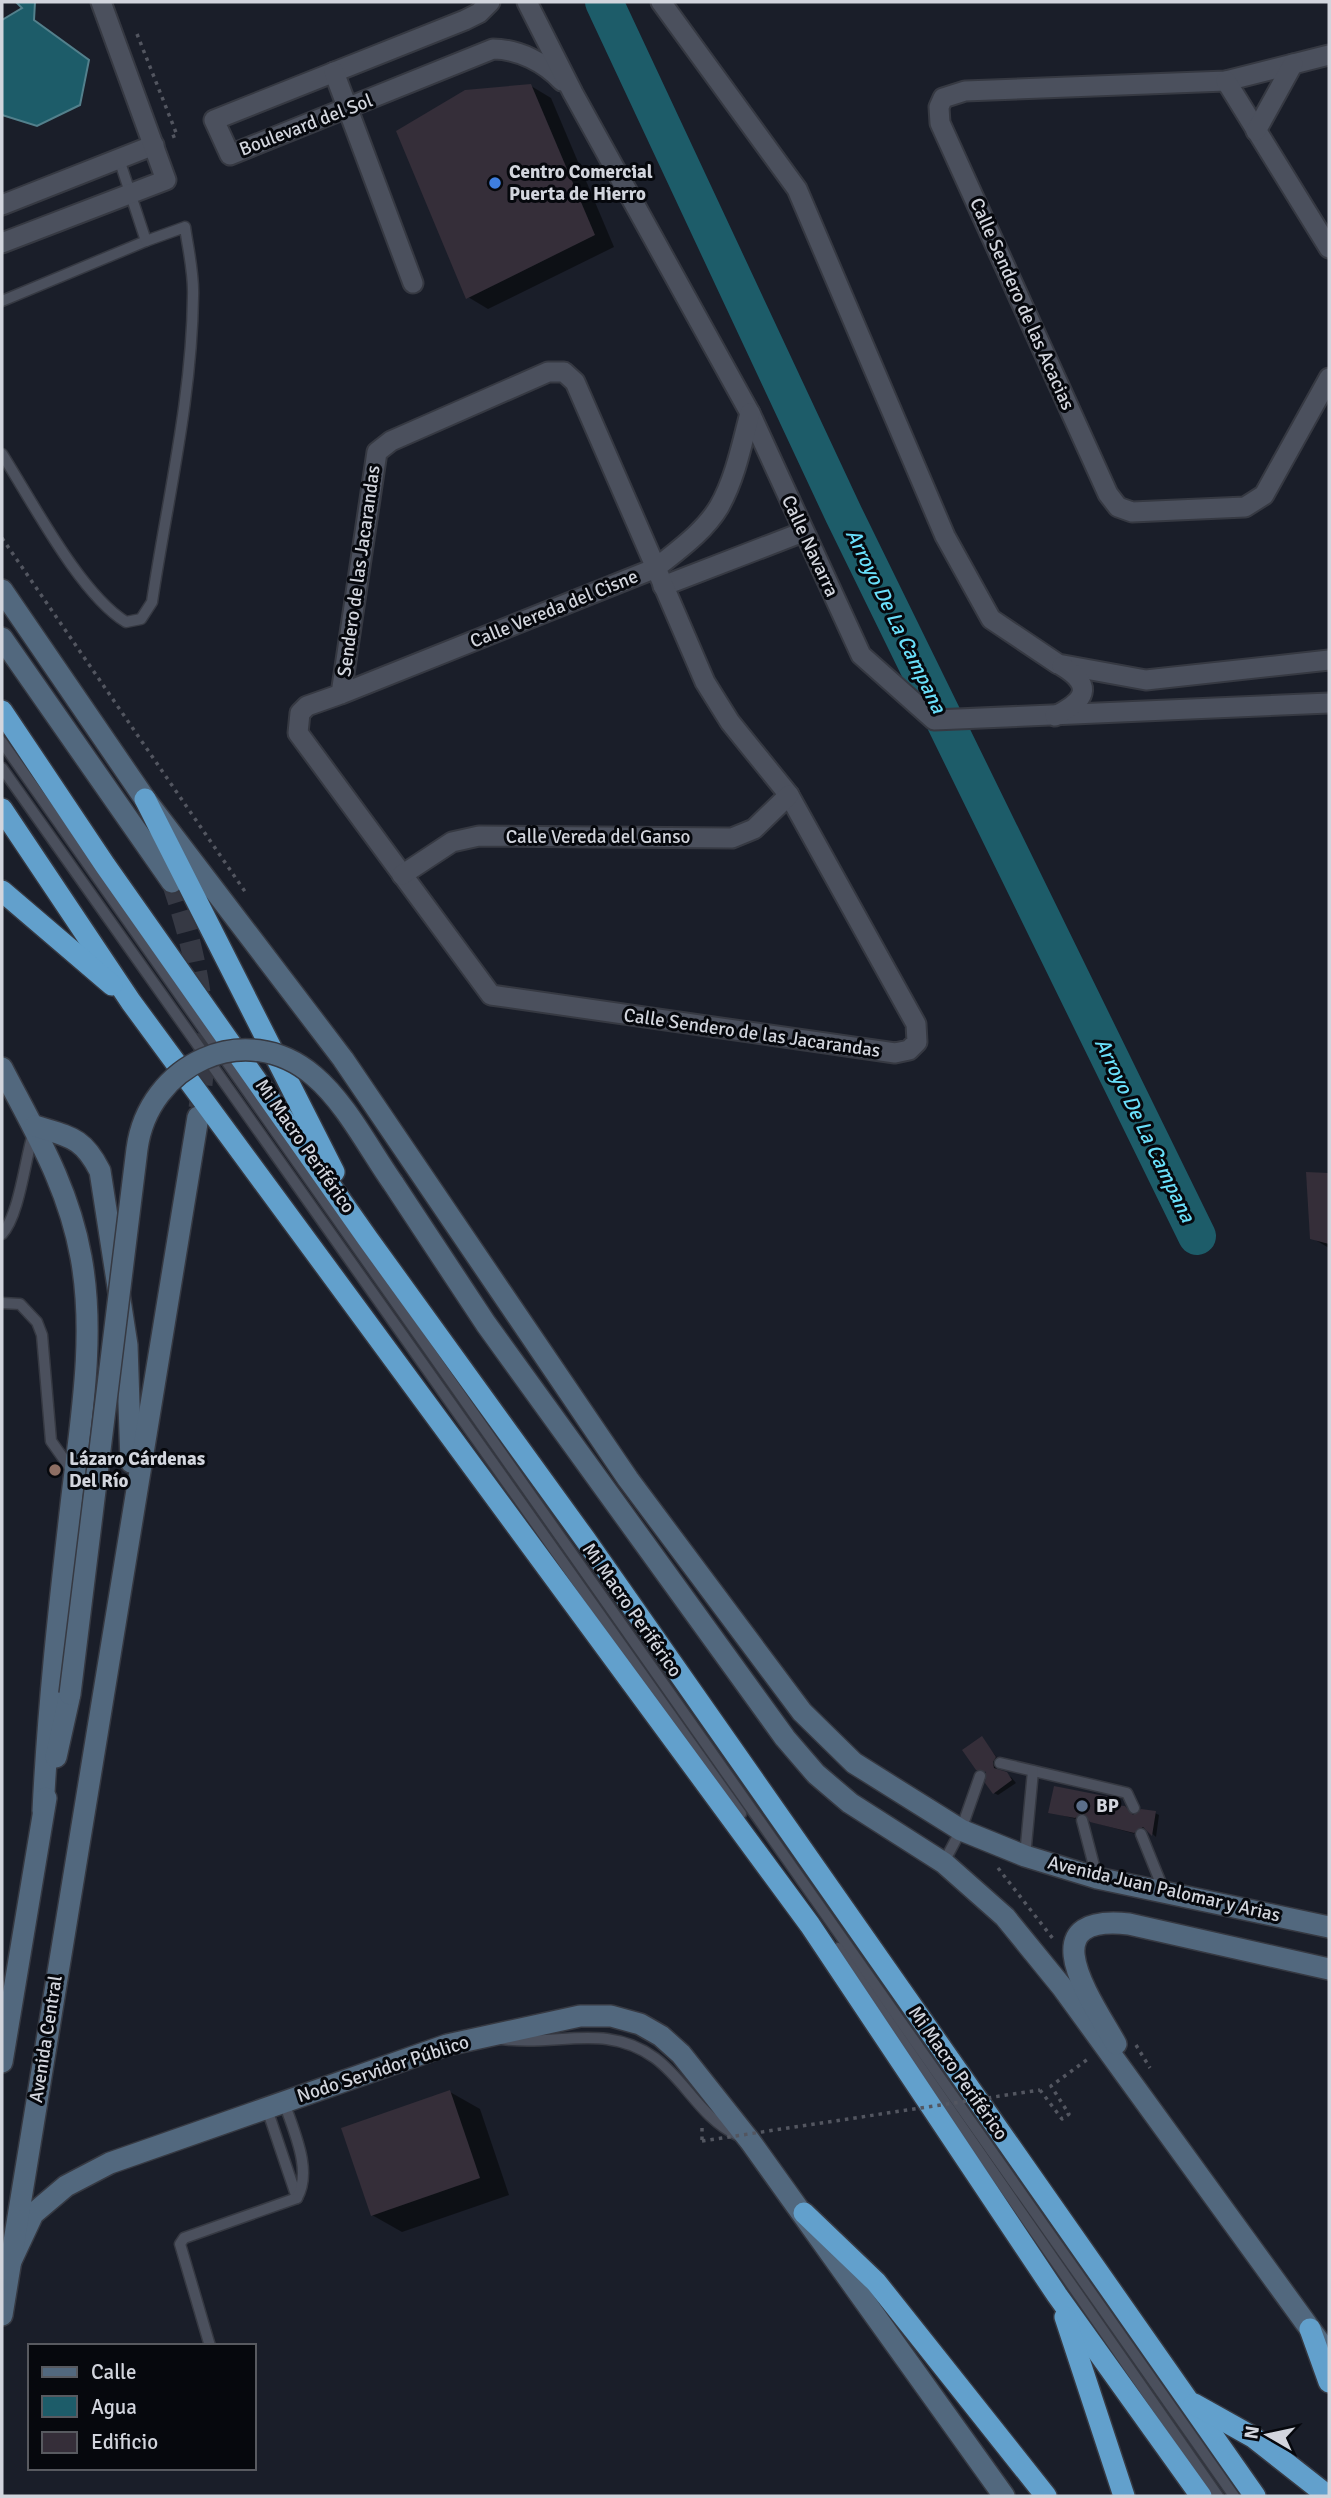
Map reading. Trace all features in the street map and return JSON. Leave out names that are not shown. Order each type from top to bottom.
[{"type":"highway","points":[[2,711],[105,865],[368,1239],[585,1539],[1255,2496]]},
{"type":"highway","points":[[145,799],[368,1239]]},
{"type":"highway","points":[[2,808],[131,1002],[810,1925],[1057,2295],[1201,2496]]},
{"type":"highway","points":[[2,891],[131,1002]]},
{"type":"highway","points":[[804,2213],[876,2282],[1046,2496]]},
{"type":"highway","points":[[1057,2295],[1124,2496]]},
{"type":"highway","points":[[1310,2329],[1329,2382]]},
{"type":"highway","points":[[1189,2402],[1253,2437],[1328,2496]]},
{"type":"main road","name":"Avenida Juan Palomar y Arias","points":[[2,590],[145,799],[343,1059],[628,1479],[802,1712],[854,1763],[961,1830],[1025,1856],[1097,1878],[1329,1927]]},
{"type":"main road","points":[[2,638],[172,882]]},
{"type":"main road","name":"Avenida Central","points":[[2,2062],[43,1811],[70,1694],[137,1149],[144,1119],[154,1100],[178,1073],[203,1059],[231,1051],[275,1055],[302,1067],[326,1087],[486,1324],[785,1738],[816,1774],[850,1803],[944,1863],[1005,1917],[1062,1987],[1159,2123]]},
{"type":"main road","points":[[2,1068],[35,1126],[66,1200],[86,1286],[85,1361],[49,1696],[43,1811]]},
{"type":"main road","points":[[132,1506],[198,1117]]},
{"type":"main road","points":[[35,1126],[68,1136],[88,1148],[100,1171],[127,1345],[132,1506]]},
{"type":"main road","name":"Avenida Central","points":[[2,2315],[132,1506]]},
{"type":"main road","points":[[1329,1969],[1109,1922],[1091,1925],[1080,1932],[1072,1944],[1073,1964],[1159,2123],[1329,2356]]},
{"type":"main road","name":"Nodo Servidor Público","points":[[11,2261],[33,2214],[66,2186],[110,2163],[447,2045],[580,2016],[611,2016],[640,2024],[661,2036],[681,2054],[804,2213],[1004,2496]]},
{"type":"street","points":[[2,243],[166,180],[101,2]]},
{"type":"street","name":"Boulevard del Sol","points":[[490,2],[479,13],[465,20],[214,120],[230,155],[347,110],[494,48],[504,48],[538,61],[573,93]]},
{"type":"street","name":"Calle Navarra","points":[[527,2],[573,93],[750,413],[860,655],[934,720],[1054,717],[1329,703]]},
{"type":"street","points":[[661,2],[797,189],[945,536],[990,619],[1078,676],[1083,686],[1082,697],[1074,706],[1054,717]]},
{"type":"street","name":"Calle Sendero de las Acacias","points":[[1329,55],[1226,81],[965,91],[943,99],[939,107],[940,123],[1108,494],[1118,507],[1132,512],[1245,507],[1264,495],[1329,378]]},
{"type":"street","points":[[1256,131],[1293,64]]},
{"type":"street","points":[[334,72],[413,283]]},
{"type":"street","points":[[1226,81],[1329,248]]},
{"type":"street","points":[[2,205],[154,145]]},
{"type":"street","name":"Sendero de las Jacarandas","points":[[341,694],[377,452],[391,441],[548,372],[564,372],[575,382],[660,577]]},
{"type":"street","name":"Calle Vereda del Cisne","points":[[660,577],[719,507],[740,451],[750,413]]},
{"type":"street","name":"Calle Vereda del Cisne","points":[[298,733],[300,713],[307,706],[660,577],[803,532]]},
{"type":"street","name":"Calle Sendero de las Jacarandas","points":[[298,733],[491,995],[895,1053],[909,1050],[917,1042],[916,1024],[789,796],[730,722],[705,682],[660,577]]},
{"type":"street","points":[[1058,664],[1146,680],[1329,660]]},
{"type":"street","name":"Calle Vereda del Ganso","points":[[401,875],[452,842],[479,836],[732,838],[754,829],[789,796]]},
{"type":"lane","points":[[119,159],[146,241]]},
{"type":"lane","points":[[2,301],[185,227],[194,293],[190,360],[152,602],[141,619],[126,622],[108,611],[66,555],[2,454]]},
{"type":"lane","name":"Mi Macro Periférico","points":[[2,742],[1234,2496]]},
{"type":"lane","name":"Mi Macro Periférico","points":[[2,768],[609,1631],[832,1940],[1217,2496]]},
{"type":"lane","points":[[2,1234],[16,1206],[23,1167],[35,1126]]},
{"type":"lane","points":[[2,1303],[20,1304],[37,1322],[42,1335],[51,1441],[74,1474]]},
{"type":"lane","points":[[1000,1763],[1073,1785],[1127,1793],[1134,1808]]},
{"type":"lane","points":[[1025,1856],[1033,1771]]},
{"type":"lane","points":[[944,1863],[961,1830],[980,1776]]},
{"type":"lane","points":[[1082,1820],[1097,1878]]},
{"type":"lane","points":[[1141,1834],[1164,1892]]},
{"type":"lane","points":[[276,2106],[297,2198]]},
{"type":"lane","points":[[276,2106],[300,2152],[303,2180],[297,2198]]},
{"type":"lane","points":[[209,2344],[181,2254],[184,2238],[297,2198]]},
{"type":"path","points":[[2,538],[253,904]]},
{"type":"path","points":[[996,1865],[1073,1964]]},
{"type":"path","points":[[1133,2041],[1153,2075]]},
{"type":"path","points":[[702,2141],[1040,2090],[1062,2119],[1069,2114],[1051,2086],[1104,2048]]},
{"type":"water","points":[[16,2],[35,2],[34,20],[89,60],[80,105],[37,126],[2,115],[2,20],[22,8]]},
{"type":"building","name":"Centro Comercial Puerta de Hierro","points":[[531,84],[595,235],[466,299],[396,131],[465,90]]},
{"type":"building","points":[[1306,1172],[1329,1173],[1329,1244],[1310,1239]]},
{"type":"building","points":[[982,1736],[996,1757],[994,1768],[1007,1772],[1012,1780],[993,1794],[985,1783],[986,1772],[976,1770],[962,1750]]},
{"type":"building","name":"BP","points":[[1054,1786],[1115,1798],[1114,1805],[1125,1806],[1133,1815],[1141,1809],[1156,1811],[1152,1836],[1143,1827],[1134,1833],[1090,1822],[1083,1813],[1075,1818],[1048,1813]]},
{"type":"building","points":[[450,2090],[480,2178],[371,2216],[341,2128]]},
{"type":"waterway","name":"Arroyo De La Campana","points":[[604,2],[844,515],[1197,1236]]},
{"type":"tunnel","points":[[172,882],[189,939],[200,993],[204,1049],[199,1108]]},
{"type":"place","name":"Centro Comercial Puerta de Hierro","points":[[495,183]]},
{"type":"place","name":"Lázaro Cárdenas Del Río","points":[[55,1470]]},
{"type":"place","name":"BP","points":[[1082,1806]]}]
